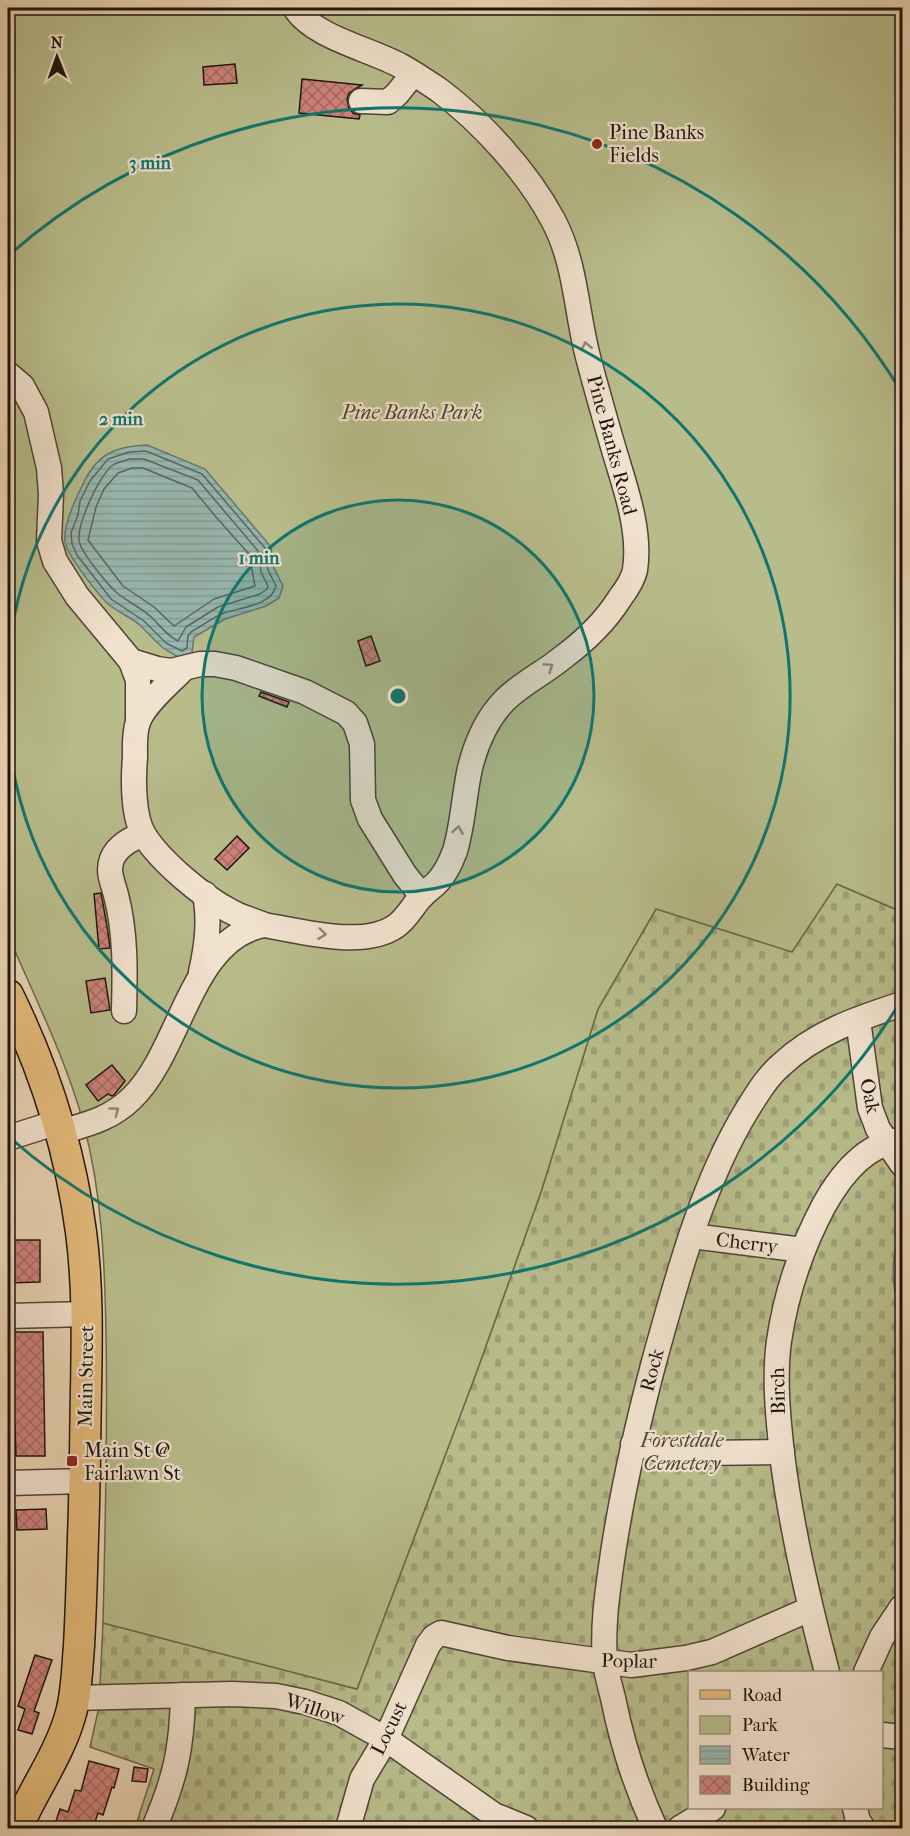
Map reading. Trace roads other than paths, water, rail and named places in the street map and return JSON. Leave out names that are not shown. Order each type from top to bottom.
[{"type":"main road","name":"Main Street","points":[[8,995],[40,1066],[60,1127],[73,1181],[81,1234],[87,1314],[81,1615],[74,1698],[70,1715],[49,1764],[17,1816]]},
{"type":"street","name":"Pine Banks Road","points":[[143,834],[180,874],[205,894],[230,911],[264,925],[350,938],[365,937],[393,929],[405,919],[422,896],[440,880],[454,852],[472,762],[490,719],[504,701],[520,687],[561,659],[610,614],[628,587],[635,571],[630,501],[587,353],[566,245],[539,197],[477,124],[440,92],[401,66],[316,29],[300,16],[296,8]]},
{"type":"street","points":[[361,101],[388,102],[398,94],[413,74]]},
{"type":"street","points":[[8,374],[22,386],[36,412],[49,468],[51,494],[49,541],[55,561],[77,596],[131,661],[138,680],[134,774],[137,811],[143,834],[117,850],[111,861],[110,876],[120,911],[123,937],[124,1011]]},
{"type":"street","points":[[131,661],[157,669],[183,669],[200,664],[236,668],[305,692],[346,713],[355,723],[362,744],[363,800],[370,819],[405,875],[422,896]]},
{"type":"street","points":[[138,721],[152,702],[183,669]]},
{"type":"street","points":[[8,1138],[105,1119],[132,1099],[148,1081],[176,1028],[201,972],[207,945],[208,914],[205,894]]},
{"type":"street","points":[[201,972],[240,933],[251,927],[264,925]]},
{"type":"street","name":"Rock","points":[[655,1828],[644,1804],[620,1734],[605,1662],[610,1577],[618,1521],[633,1444],[678,1278],[718,1168],[737,1126],[759,1091],[779,1066],[825,1033],[846,1023],[903,1004]]},
{"type":"street","name":"Oak","points":[[858,1020],[870,1108],[878,1129],[895,1140],[903,1164]]},
{"type":"street","name":"Birch","points":[[827,1671],[810,1609],[791,1520],[782,1452],[777,1382],[779,1343],[792,1279],[830,1194],[870,1149],[895,1140]]},
{"type":"street","name":"Cherry","points":[[692,1236],[803,1250]]},
{"type":"street","points":[[8,1316],[87,1314]]},
{"type":"street","points":[[633,1444],[670,1451],[700,1453],[782,1452]]},
{"type":"street","points":[[8,1483],[85,1481]]},
{"type":"street","points":[[866,1671],[882,1637],[903,1607]]},
{"type":"street","name":"Poplar","points":[[441,1633],[508,1648],[631,1665],[712,1652],[810,1609]]},
{"type":"street","name":"Locust","points":[[348,1828],[362,1779],[386,1739],[428,1645],[434,1637],[441,1633]]},
{"type":"street","name":"Willow","points":[[74,1698],[232,1694],[276,1696],[305,1702],[339,1713],[386,1739],[492,1822],[526,1828]]},
{"type":"street","points":[[154,1828],[172,1786],[179,1755],[183,1695]]},
{"type":"street","points":[[883,1735],[903,1737]]},
{"type":"street","points":[[680,1828],[712,1809]]},
{"type":"street","points":[[855,1809],[862,1828]]},
{"type":"water","points":[[147,445],[205,469],[271,547],[274,568],[283,586],[279,598],[266,606],[225,619],[194,637],[192,653],[180,658],[163,648],[137,623],[107,603],[90,583],[65,542],[70,513],[93,467],[107,454],[116,450]]},
{"type":"water","points":[[902,1241],[902,1314],[893,1271],[897,1245]]},
{"type":"place","name":"Pine Banks Fields","points":[[597,144]]},
{"type":"place","name":"Main St @ Fairlawn St","points":[[72,1461]]},
{"type":"park label","name":"Pine Banks Park","points":[[412,412]]},
{"type":"park label","name":"Forestdale Cemetery","points":[[682,1452]]}]
